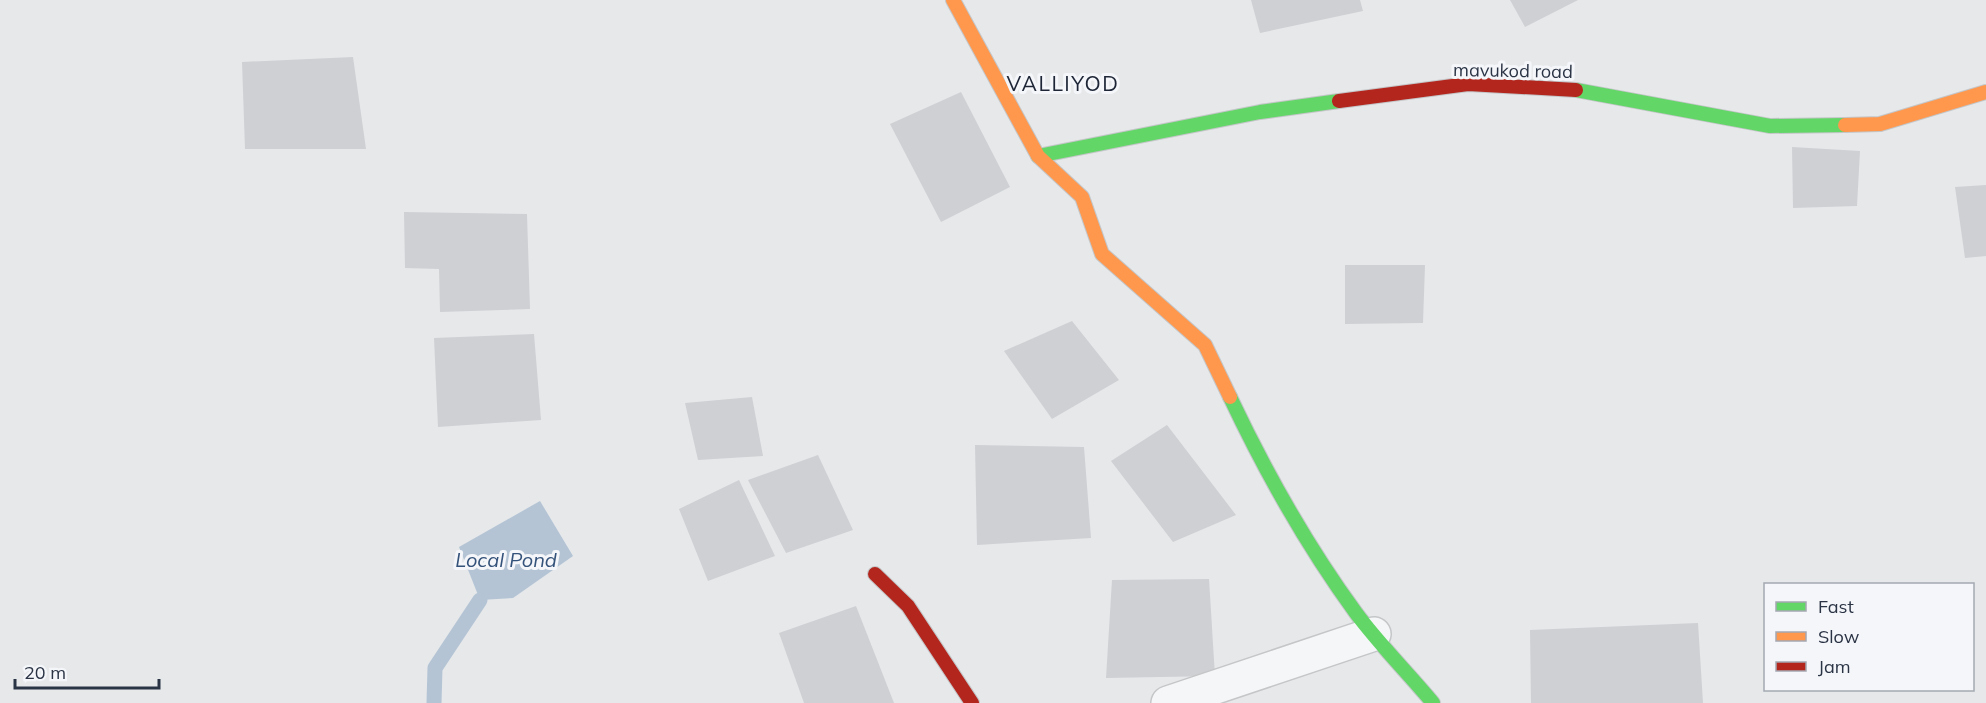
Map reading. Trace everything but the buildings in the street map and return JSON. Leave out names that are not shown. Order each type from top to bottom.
[{"type":"street","points":[[953,0],[1038,156],[1082,197],[1102,254],[1205,345],[1250,439],[1320,560],[1374,634],[1433,703]]},
{"type":"street","name":"mavukod road","points":[[1038,156],[1109,144],[1260,112],[1468,84],[1592,91],[1770,126],[1880,124],[1986,92]]},
{"type":"street","points":[[875,574],[908,606],[972,703]]},
{"type":"street","points":[[1168,703],[1374,634]]},
{"type":"water","name":"Local Pond","points":[[540,501],[573,556],[513,598],[480,600],[459,547]]},
{"type":"waterway","points":[[434,703],[435,668],[480,600]]},
{"type":"traffic: fast","points":[[1576,90],[1770,126],[1845,125]]},
{"type":"traffic: fast","points":[[1038,156],[1260,112],[1339,101]]},
{"type":"traffic: fast","points":[[1230,397],[1272,480],[1338,588],[1365,625],[1433,703]]},
{"type":"traffic: slow","points":[[953,0],[1038,156],[1082,197],[1102,254],[1205,345],[1230,397]]},
{"type":"traffic: slow","points":[[1845,125],[1880,124],[1986,92]]},
{"type":"traffic: jam","points":[[1339,101],[1468,84],[1576,90]]},
{"type":"traffic: jam","points":[[875,574],[908,606],[972,703]]},
{"type":"district","name":"VALLIYOD","points":[[1063,84]]}]
